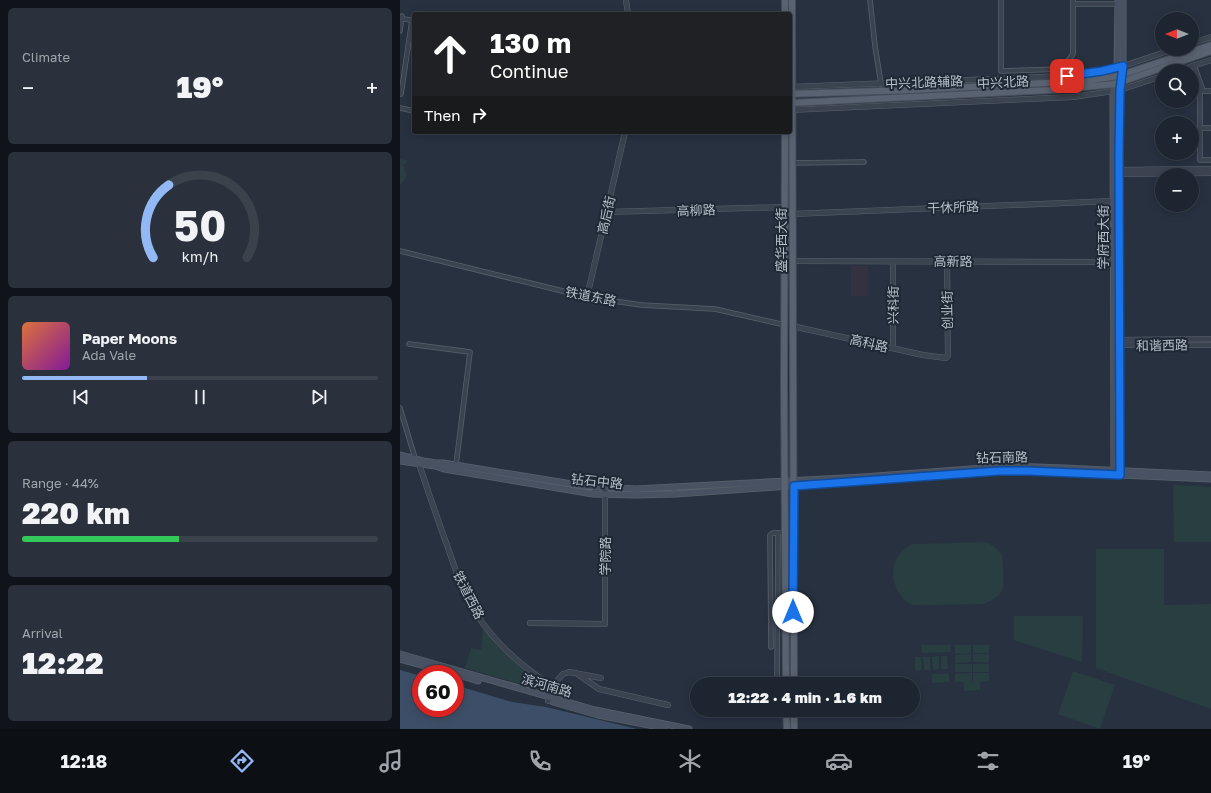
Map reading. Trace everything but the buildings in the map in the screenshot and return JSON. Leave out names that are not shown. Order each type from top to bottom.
[{"type":"main road","points":[[785,0],[785,12]]},
{"type":"main road","name":"盛华西大街","points":[[792,0],[792,12]]},
{"type":"main road","name":"学府西大街","points":[[1117,473],[1116,172],[1113,91],[1123,66],[1123,0]]},
{"type":"main road","name":"学府西大街","points":[[1117,342],[1114,262],[1114,201],[1121,82],[1117,68],[1118,2]]},
{"type":"main road","name":"中兴北路","points":[[792,94],[1046,84],[1086,81],[1119,75],[1211,45]]},
{"type":"main road","name":"中兴北路","points":[[792,106],[1052,90],[1115,84],[1211,51]]},
{"type":"main road","name":"盛华西大街","points":[[783,535],[785,484],[784,134]]},
{"type":"main road","name":"盛华西大街","points":[[791,134],[794,677]]},
{"type":"main road","points":[[784,405],[793,405]]},
{"type":"main road","name":"钻石中路","points":[[400,455],[436,464],[443,463],[584,486],[605,488],[636,489],[785,484]]},
{"type":"main road","name":"钻石中路","points":[[400,461],[605,495],[636,496],[793,483]]},
{"type":"main road","name":"钻石南路","points":[[793,483],[999,471],[1211,475]]},
{"type":"main road","name":"钻石南路","points":[[1117,473],[1211,479]]},
{"type":"main road","points":[[783,535],[786,677]]},
{"type":"main road","name":"滨河南路","points":[[400,654],[598,715],[669,729]]},
{"type":"main road","name":"滨河南路","points":[[400,659],[422,665]]},
{"type":"main road","name":"滨河南路","points":[[464,676],[595,710],[690,729]]},
{"type":"street","points":[[626,0],[628,12]]},
{"type":"street","points":[[870,0],[881,84]]},
{"type":"street","points":[[1001,0],[1001,71],[1062,69],[1073,54],[1073,2],[1118,2]]},
{"type":"street","points":[[400,31],[402,17],[412,20],[400,94]]},
{"type":"street","points":[[1199,41],[1211,37]]},
{"type":"street","name":"中兴北路辅路","points":[[792,87],[1067,76],[1117,68],[1155,55]]},
{"type":"street","points":[[1197,64],[1211,60]]},
{"type":"street","points":[[400,63],[406,64]]},
{"type":"street","name":"中兴北路辅路","points":[[792,106],[1073,97],[1120,90],[1155,78]]},
{"type":"street","points":[[1199,79],[1203,91]]},
{"type":"street","points":[[1211,91],[1200,91],[1200,160],[1211,160]]},
{"type":"street","points":[[400,108],[412,111]]},
{"type":"street","points":[[1200,128],[1211,128]]},
{"type":"street","name":"高后街","points":[[587,297],[625,134]]},
{"type":"street","points":[[792,163],[864,162]]},
{"type":"street","points":[[1116,172],[1211,169]]},
{"type":"street","points":[[1116,172],[1211,173]]},
{"type":"street","name":"干休所路","points":[[792,214],[1114,201]]},
{"type":"street","name":"高柳路","points":[[607,212],[785,207]]},
{"type":"street","name":"铁道东路","points":[[400,252],[587,297],[641,305],[715,309],[785,326]]},
{"type":"street","name":"高新路","points":[[792,261],[1114,262]]},
{"type":"street","name":"兴科街","points":[[893,261],[893,348]]},
{"type":"street","name":"创业街","points":[[946,358],[948,356],[947,261]]},
{"type":"street","name":"高科路","points":[[792,326],[923,355],[946,358]]},
{"type":"street","name":"和谐西路","points":[[1117,342],[1211,339]]},
{"type":"street","name":"和谐西路","points":[[1117,342],[1211,345]]},
{"type":"street","points":[[409,344],[470,352],[456,465]]},
{"type":"street","points":[[400,408],[415,458]]},
{"type":"street","name":"铁道西路","points":[[419,464],[455,570],[467,598],[488,629],[511,654],[534,674],[552,686]]},
{"type":"street","name":"学院路","points":[[530,623],[605,624],[605,488]]},
{"type":"street","points":[[770,647],[770,535],[773,533],[783,535],[777,677]]},
{"type":"street","points":[[549,699],[552,686],[566,673],[576,673],[601,678]]},
{"type":"street","points":[[576,673],[599,689],[668,704]]},
{"type":"shaded area","points":[[851,266],[868,266],[868,296],[851,296]]},
{"type":"green space","points":[[400,159],[407,160],[406,164],[403,164],[406,178],[400,185]]},
{"type":"green space","points":[[1173,485],[1211,487],[1211,542],[1174,542]]},
{"type":"green space","points":[[985,542],[994,546],[1001,553],[1003,560],[1003,588],[998,595],[991,600],[984,604],[913,605],[904,600],[898,592],[893,577],[893,567],[899,555],[909,546],[913,544]]},
{"type":"green space","points":[[1096,549],[1164,549],[1164,605],[1211,604],[1211,709],[1096,668]]},
{"type":"green space","points":[[1014,616],[1083,616],[1082,662],[1014,640]]},
{"type":"green space","points":[[483,628],[500,649],[549,687],[548,692],[465,668],[471,648],[481,650]]},
{"type":"green space","points":[[922,645],[950,645],[951,652],[922,653]]},
{"type":"green space","points":[[955,645],[971,645],[971,653],[955,654]]},
{"type":"green space","points":[[973,645],[989,645],[989,653],[973,653]]},
{"type":"green space","points":[[971,654],[971,662],[955,663],[955,655]]},
{"type":"green space","points":[[973,654],[989,654],[989,662],[973,662]]},
{"type":"green space","points":[[939,656],[939,669],[933,670],[932,657]]},
{"type":"green space","points":[[941,656],[947,656],[948,669],[941,669]]},
{"type":"green space","points":[[915,657],[921,657],[922,670],[915,670]]},
{"type":"green space","points":[[923,657],[930,657],[930,670],[924,670]]},
{"type":"green space","points":[[955,664],[972,664],[972,672],[955,672]]},
{"type":"green space","points":[[973,664],[989,664],[989,672],[973,672]]},
{"type":"green space","points":[[1073,671],[1115,685],[1100,729],[1058,714]]},
{"type":"green space","points":[[972,673],[972,682],[955,682],[955,674]]},
{"type":"green space","points":[[973,673],[989,673],[990,681],[980,682],[980,690],[964,691],[964,682],[973,682]]},
{"type":"green space","points":[[932,674],[949,674],[949,682],[932,683]]},
{"type":"water","points":[[400,670],[412,673],[412,717],[464,717],[464,688],[512,702],[546,707],[637,729],[400,729]]},
{"type":"route","points":[[793,612],[794,486],[999,471],[1120,475],[1119,154],[1120,90],[1123,66],[1102,71],[1067,76]]}]
